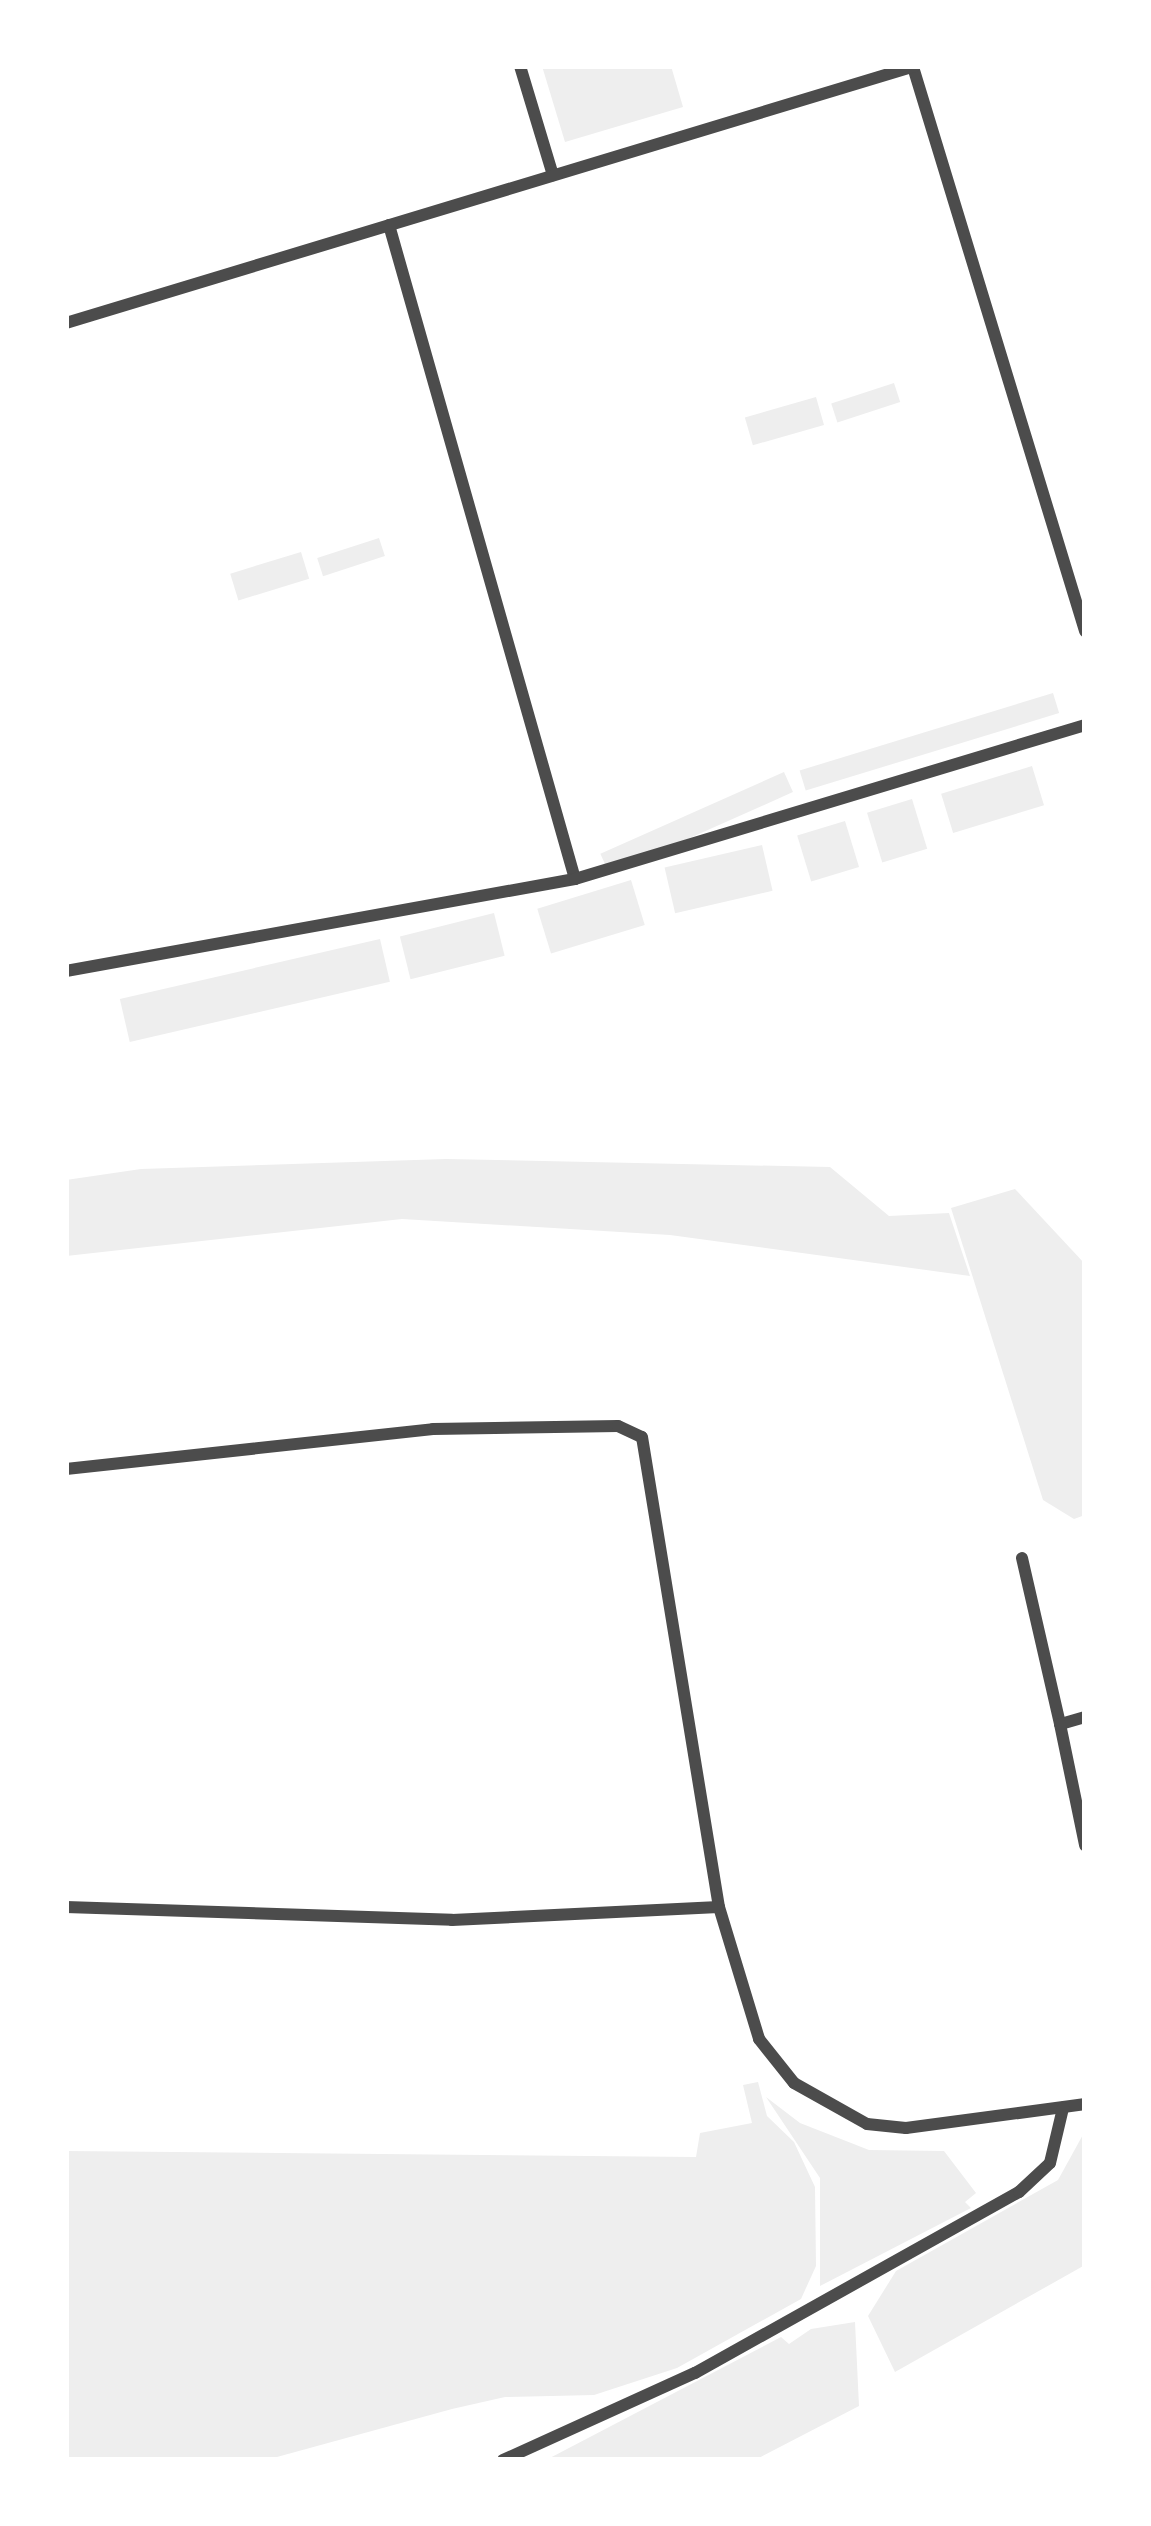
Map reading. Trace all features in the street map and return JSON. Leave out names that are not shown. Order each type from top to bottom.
[{"type":"street","points":[[520,66],[553,175]]},
{"type":"street","points":[[66,323],[914,66],[1085,631]]},
{"type":"street","points":[[388,225],[575,879]]},
{"type":"street","points":[[66,970],[575,879],[1085,725]]},
{"type":"street","points":[[66,1468],[433,1429],[595,1426],[642,1437],[650,1457],[719,1907],[742,2000],[782,2072],[829,2108],[885,2127],[1085,2104]]},
{"type":"street","points":[[1022,1558],[1085,1844]]},
{"type":"street","points":[[1060,1724],[1085,1718]]},
{"type":"street","points":[[66,1907],[452,1920],[719,1907]]},
{"type":"street","points":[[503,2460],[695,2373],[1006,2200],[1050,2163],[1064,2108]]},
{"type":"shaded area","points":[[542,66],[671,66],[683,107],[565,142]]},
{"type":"shaded area","points":[[894,383],[900,402],[837,422],[831,403]]},
{"type":"shaded area","points":[[816,397],[824,425],[753,445],[745,417]]},
{"type":"shaded area","points":[[379,538],[385,556],[323,576],[317,558]]},
{"type":"shaded area","points":[[301,552],[309,579],[238,600],[230,574]]},
{"type":"shaded area","points":[[1053,693],[1059,713],[806,791],[800,770]]},
{"type":"shaded area","points":[[1032,766],[1044,805],[953,833],[941,794]]},
{"type":"shaded area","points":[[784,772],[793,792],[609,874],[600,854]]},
{"type":"shaded area","points":[[912,799],[927,849],[882,862],[867,813]]},
{"type":"shaded area","points":[[845,821],[859,867],[811,882],[797,836]]},
{"type":"shaded area","points":[[762,845],[773,891],[675,913],[665,867]]},
{"type":"shaded area","points":[[631,880],[645,925],[551,954],[537,909]]},
{"type":"shaded area","points":[[494,913],[505,956],[411,979],[400,936]]},
{"type":"shaded area","points":[[380,939],[390,982],[130,1042],[120,999]]},
{"type":"shaded area","points":[[446,1159],[830,1167],[889,1216],[949,1213],[970,1276],[670,1235],[402,1219],[66,1256],[66,1180],[141,1169]]},
{"type":"shaded area","points":[[1015,1189],[1085,1264],[1085,1515],[1074,1519],[1043,1500],[951,1208]]},
{"type":"shaded area","points":[[758,2082],[767,2116],[794,2142],[815,2187],[816,2266],[801,2299],[677,2368],[594,2395],[505,2397],[266,2460],[66,2460],[66,2151],[696,2157],[700,2133],[752,2123],[743,2085]]},
{"type":"shaded area","points":[[766,2097],[800,2123],[869,2150],[944,2151],[976,2193],[965,2202],[971,2208],[820,2286],[820,2178]]},
{"type":"shaded area","points":[[1085,2131],[1085,2265],[895,2372],[868,2316],[896,2271],[1058,2180]]},
{"type":"shaded area","points":[[855,2322],[859,2406],[755,2460],[546,2460],[781,2337],[789,2344],[811,2329]]}]
